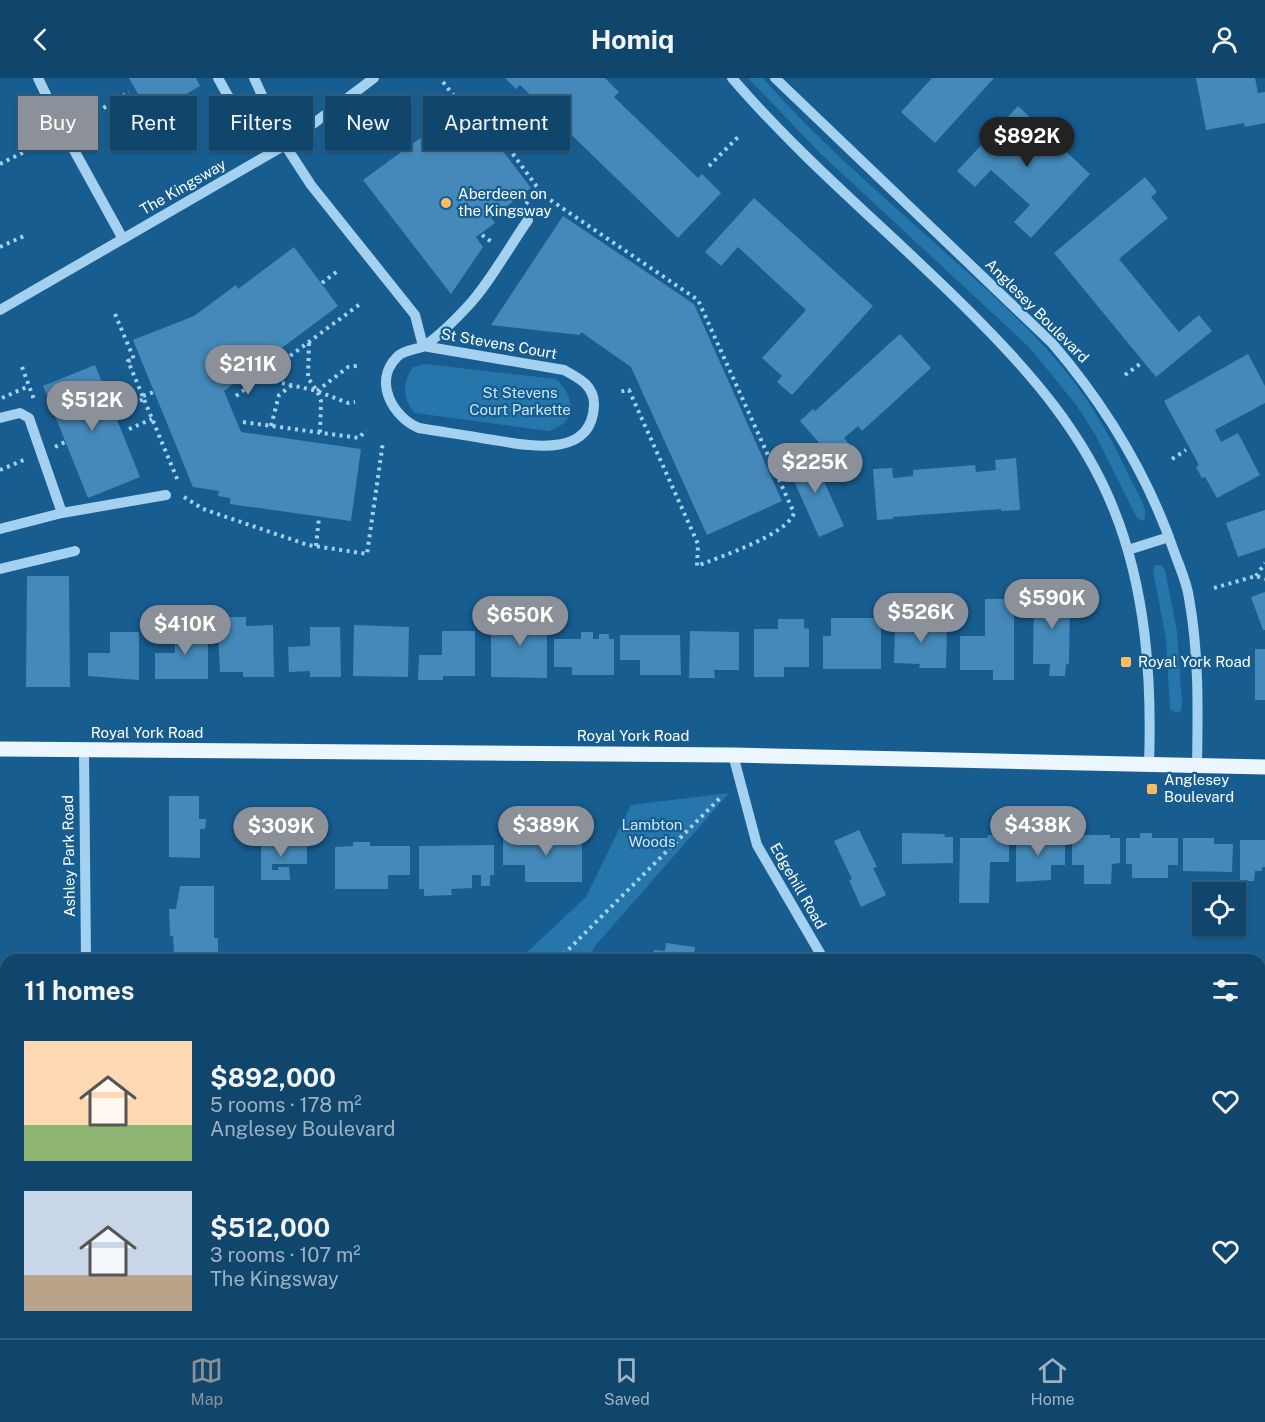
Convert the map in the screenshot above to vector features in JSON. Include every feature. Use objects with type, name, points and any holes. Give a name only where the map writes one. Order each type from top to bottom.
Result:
[{"type":"main road","name":"Royal York Road","points":[[0,749],[733,755],[1265,766]]},
{"type":"street","points":[[38,78],[47,96]]},
{"type":"street","points":[[218,78],[228,96]]},
{"type":"street","points":[[254,78],[262,96]]},
{"type":"street","name":"The Kingsway","points":[[313,124],[374,78]]},
{"type":"street","points":[[732,78],[762,113],[941,282],[1029,372],[1065,419],[1095,468],[1114,509],[1128,550],[1141,607],[1151,719],[1149,764]]},
{"type":"street","name":"Anglesey Boulevard","points":[[774,78],[1052,343],[1083,379],[1113,421],[1155,501],[1189,595],[1197,651],[1197,766]]},
{"type":"street","points":[[74,150],[123,239]]},
{"type":"street","name":"The Kingsway","points":[[0,310],[276,150]]},
{"type":"street","name":"St Stevens Court","points":[[288,150],[317,193],[415,315],[423,346]]},
{"type":"street","points":[[423,346],[469,306],[528,220]]},
{"type":"street","name":"St Stevens Court","points":[[423,346],[564,370],[582,379],[594,399],[594,412],[587,427],[576,439],[562,445],[541,447],[419,428],[405,423],[395,411],[388,397],[386,384],[389,369],[397,357],[423,346]]},
{"type":"street","points":[[0,418],[20,412],[29,418],[62,513]]},
{"type":"street","points":[[0,529],[62,513],[166,495]]},
{"type":"street","points":[[1128,550],[1169,537]]},
{"type":"street","points":[[0,569],[75,551]]},
{"type":"street","name":"Ashley Park Road","points":[[84,751],[86,954]]},
{"type":"street","name":"Edgehill Road","points":[[733,755],[757,845],[821,954]]},
{"type":"path","points":[[443,82],[461,105],[471,97],[543,195],[698,300],[794,513],[793,518],[779,531],[697,566],[698,544],[629,390],[618,392]]},
{"type":"path","points":[[98,111],[129,92]]},
{"type":"path","points":[[709,166],[740,135]]},
{"type":"path","points":[[0,164],[28,150]]},
{"type":"path","points":[[0,247],[26,235]]},
{"type":"path","points":[[322,283],[339,270]]},
{"type":"path","points":[[236,396],[360,304]]},
{"type":"path","points":[[115,314],[134,359],[128,361],[186,499],[203,509],[316,546],[366,554],[382,442]]},
{"type":"path","points":[[309,342],[308,378],[321,401],[320,433]]},
{"type":"path","points":[[1125,375],[1140,364]]},
{"type":"path","points":[[317,391],[348,367],[357,366]]},
{"type":"path","points":[[260,378],[317,391],[348,403],[355,402]]},
{"type":"path","points":[[271,426],[279,395],[292,385]]},
{"type":"path","points":[[0,399],[29,386]]},
{"type":"path","points":[[120,409],[153,392]]},
{"type":"path","points":[[129,429],[152,419]]},
{"type":"path","points":[[243,422],[358,438],[366,430]]},
{"type":"path","points":[[1172,459],[1186,450]]},
{"type":"path","points":[[316,546],[319,517]]},
{"type":"path","points":[[1256,576],[1265,563]]},
{"type":"path","points":[[1214,588],[1256,576],[1265,579]]},
{"type":"path","points":[[564,954],[720,798]]},
{"type":"green space","points":[[748,78],[763,78],[786,104],[862,178],[999,301],[1045,347],[1085,397],[1104,428],[1142,501],[1145,512],[1143,521],[1137,518],[1095,434],[1077,406],[1030,348],[820,153]]},
{"type":"green space","name":"St Stevens Court Parkette","points":[[425,364],[556,379],[563,386],[570,402],[569,416],[558,427],[548,431],[415,413],[408,402],[405,385],[413,367]]},
{"type":"green space","points":[[1155,565],[1161,565],[1165,570],[1177,632],[1182,704],[1181,711],[1176,713],[1170,709],[1166,638],[1153,571]]},
{"type":"green space","name":"Lambton Woods","points":[[729,793],[595,946],[591,954],[525,954],[586,897],[631,805]]},
{"type":"building","points":[[129,78],[196,78],[200,86],[183,96],[139,96]]},
{"type":"building","points":[[505,78],[605,78],[619,92],[614,97],[698,178],[702,174],[721,193],[678,238],[570,133],[570,96],[531,96],[520,85],[516,89]]},
{"type":"building","points":[[932,78],[994,78],[935,143],[901,112]]},
{"type":"building","points":[[1196,78],[1255,78],[1258,93],[1265,92],[1265,123],[1245,127],[1244,123],[1206,130]]},
{"type":"building","points":[[1018,106],[1090,174],[1031,238],[1014,222],[1030,205],[991,170],[975,187],[957,171]]},
{"type":"building","name":"Aberdeen on the Kingsway","points":[[423,136],[423,150],[502,150],[531,188],[491,218],[495,223],[476,237],[483,247],[451,294],[363,180],[404,150],[411,150],[411,145]]},
{"type":"building","points":[[1145,177],[1157,192],[1151,197],[1168,218],[1119,259],[1179,332],[1199,315],[1212,331],[1156,377],[1054,253]]},
{"type":"building","points":[[754,198],[873,306],[792,395],[777,382],[782,376],[762,358],[806,310],[738,247],[721,266],[705,252]]},
{"type":"building","points":[[563,216],[694,304],[782,501],[707,535],[631,367],[581,332],[580,335],[491,325]]},
{"type":"building","points":[[294,247],[338,306],[224,391],[241,432],[361,449],[351,521],[230,504],[230,498],[218,496],[219,491],[193,487],[133,340],[194,316],[236,285],[238,289]]},
{"type":"building","points":[[900,334],[931,368],[862,431],[858,426],[844,438],[850,445],[834,460],[800,421],[813,409],[815,411]]},
{"type":"building","points":[[1248,354],[1265,386],[1265,403],[1215,430],[1221,442],[1238,433],[1260,475],[1217,498],[1205,477],[1202,478],[1196,467],[1199,465],[1164,401]]},
{"type":"building","points":[[95,365],[140,477],[88,498],[43,386]]},
{"type":"building","points":[[811,452],[844,526],[819,537],[786,463]]},
{"type":"building","points":[[1016,458],[1020,510],[1001,511],[1001,509],[877,520],[873,469],[892,468],[893,478],[913,476],[913,470],[975,465],[976,472],[996,470],[995,460]]},
{"type":"building","points":[[1265,510],[1265,548],[1238,557],[1226,523]]},
{"type":"building","points":[[27,576],[69,576],[70,687],[26,687]]},
{"type":"building","points":[[1034,589],[1067,589],[1067,599],[1070,599],[1069,664],[1066,664],[1065,676],[1049,676],[1050,664],[1033,664]]},
{"type":"building","points":[[1265,592],[1265,630],[1263,630],[1251,597]]},
{"type":"building","points":[[985,599],[1014,599],[1014,680],[993,680],[993,670],[960,670],[960,636],[985,636]]},
{"type":"building","points":[[504,615],[547,615],[547,678],[491,677],[491,627],[504,626]]},
{"type":"building","points":[[217,617],[246,617],[246,626],[273,625],[274,677],[243,677],[243,672],[220,672]]},
{"type":"building","points":[[831,618],[881,618],[881,669],[823,669],[823,636],[831,636]]},
{"type":"building","points":[[911,618],[927,618],[927,623],[947,624],[946,668],[919,668],[920,664],[894,663],[895,623],[911,623]]},
{"type":"building","points":[[778,619],[804,619],[804,628],[809,629],[809,667],[784,667],[784,677],[754,677],[754,629],[778,629]]},
{"type":"building","points":[[354,625],[409,627],[408,677],[353,676]]},
{"type":"building","points":[[175,627],[208,627],[208,679],[155,679],[155,653],[175,653]]},
{"type":"building","points":[[310,627],[340,627],[341,677],[310,677],[310,671],[289,672],[288,647],[310,646]]},
{"type":"building","points":[[442,631],[475,631],[475,676],[443,676],[443,680],[418,680],[419,655],[442,655]]},
{"type":"building","points":[[690,631],[739,632],[739,670],[714,670],[715,678],[689,678]]},
{"type":"building","points":[[110,632],[139,632],[139,680],[88,676],[88,653],[110,653]]},
{"type":"building","points":[[581,632],[593,632],[593,639],[599,639],[599,634],[609,634],[609,639],[614,639],[614,675],[572,675],[572,667],[554,667],[554,639],[581,639]]},
{"type":"building","points":[[620,635],[680,635],[681,675],[640,675],[640,660],[620,660]]},
{"type":"building","points":[[1255,649],[1265,649],[1265,700],[1255,700]]},
{"type":"building","points":[[169,796],[199,796],[199,819],[206,819],[205,829],[200,829],[200,858],[169,857]]},
{"type":"building","points":[[859,830],[877,867],[873,868],[886,895],[861,907],[849,880],[852,879],[834,841]]},
{"type":"building","points":[[1030,832],[1040,832],[1040,837],[1065,837],[1065,865],[1051,865],[1051,880],[1016,882],[1016,837],[1031,837]]},
{"type":"building","points":[[902,833],[945,834],[944,837],[953,837],[953,863],[902,864]]},
{"type":"building","points":[[1140,833],[1152,833],[1152,838],[1178,838],[1178,865],[1168,865],[1168,878],[1132,878],[1132,864],[1126,864],[1126,838],[1140,838]]},
{"type":"building","points":[[988,835],[1009,835],[1009,862],[990,862],[989,903],[959,903],[960,838],[987,838]]},
{"type":"building","points":[[1072,835],[1110,835],[1110,838],[1120,838],[1120,863],[1112,864],[1111,884],[1084,884],[1084,865],[1072,865]]},
{"type":"building","points":[[503,836],[582,836],[582,882],[525,882],[525,865],[503,865]]},
{"type":"building","points":[[1183,838],[1214,838],[1214,844],[1233,844],[1232,872],[1183,871]]},
{"type":"building","points":[[1240,840],[1265,840],[1265,867],[1262,867],[1262,871],[1255,871],[1254,881],[1240,881]]},
{"type":"building","points":[[261,841],[307,841],[307,864],[272,864],[272,870],[278,870],[278,867],[289,867],[290,880],[261,880]]},
{"type":"building","points":[[353,842],[370,842],[370,846],[410,846],[410,875],[388,875],[388,889],[335,889],[335,847],[353,846]]},
{"type":"building","points":[[494,845],[494,875],[490,875],[490,886],[481,886],[481,875],[472,875],[472,888],[451,889],[452,895],[424,896],[424,889],[419,889],[419,846]]},
{"type":"building","points":[[180,886],[214,886],[214,938],[218,938],[218,952],[174,954],[173,936],[170,936],[169,909],[176,909]]},
{"type":"building","points":[[666,943],[695,947],[694,954],[654,954],[654,950],[665,951]]},
{"type":"place","name":"Aberdeen on the Kingsway","points":[[446,203]]},
{"type":"place","name":"Royal York Road","points":[[1126,662]]},
{"type":"place","name":"Anglesey Boulevard","points":[[1152,789]]}]
